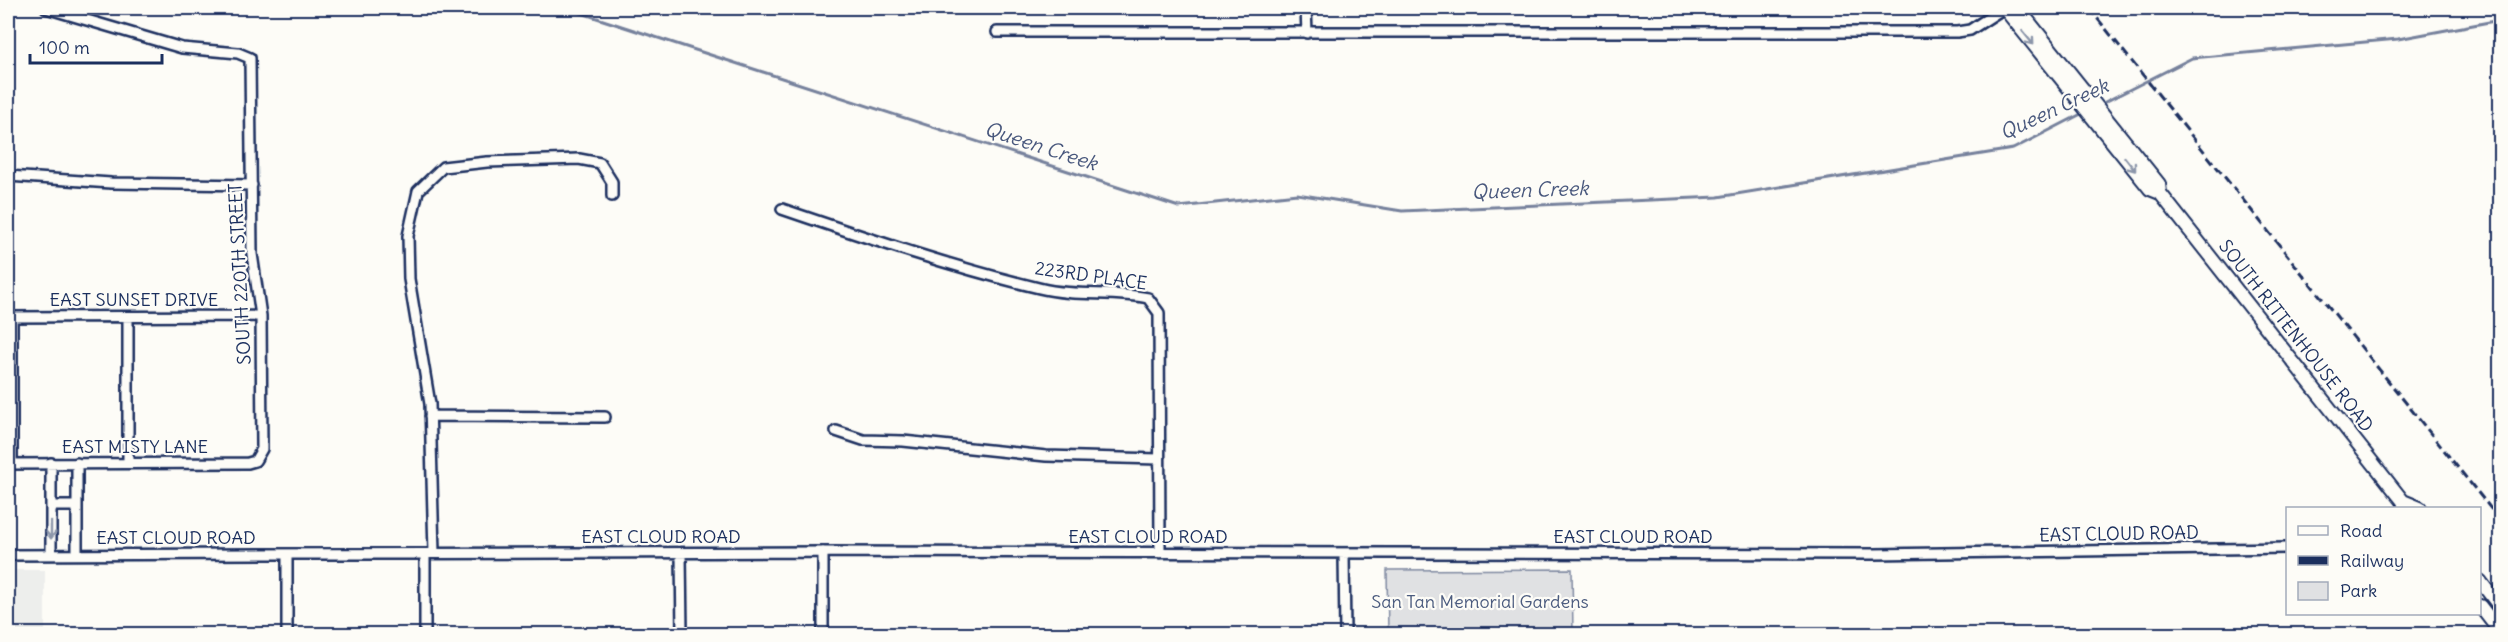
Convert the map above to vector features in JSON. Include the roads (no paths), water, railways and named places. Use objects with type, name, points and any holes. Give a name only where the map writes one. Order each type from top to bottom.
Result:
[{"type":"main road","name":"SOUTH RITTENHOUSE ROAD","points":[[2004,8],[2058,64]]},
{"type":"main road","name":"SOUTH RITTENHOUSE ROAD","points":[[2018,8],[2058,64],[2109,128],[2159,184],[2160,193],[2400,506]]},
{"type":"main road","points":[[2481,582],[2500,608]]},
{"type":"main road","points":[[2481,607],[2500,632]]},
{"type":"street","name":"SOUTH 220TH STREET","points":[[46,8],[182,48],[248,55],[252,63],[252,254],[261,316],[262,449],[260,456]]},
{"type":"street","points":[[1306,8],[1307,33]]},
{"type":"street","points":[[997,32],[1957,32],[1970,30],[2004,8]]},
{"type":"street","points":[[425,634],[429,553],[430,416],[409,279],[408,236],[418,191],[443,167],[487,162],[579,159],[600,164],[612,182],[612,196]]},
{"type":"street","points":[[8,176],[111,183],[252,185]]},
{"type":"street","name":"223RD PLACE","points":[[782,209],[909,250],[1040,288],[1088,295],[1148,298],[1159,313],[1160,553]]},
{"type":"street","name":"EAST SUNSET DRIVE","points":[[10,317],[261,316]]},
{"type":"street","points":[[10,317],[10,464]]},
{"type":"street","points":[[128,317],[128,463]]},
{"type":"street","points":[[430,416],[605,417]]},
{"type":"street","points":[[836,431],[863,440],[903,441],[1046,456],[1159,459]]},
{"type":"street","name":"EAST MISTY LANE","points":[[10,464],[248,463],[260,456]]},
{"type":"street","points":[[77,463],[77,554]]},
{"type":"street","points":[[51,464],[51,554]]},
{"type":"street","points":[[51,506],[77,506]]},
{"type":"street","name":"EAST CLOUD ROAD","points":[[8,555],[823,552],[1875,554],[2286,548]]},
{"type":"street","points":[[823,552],[823,634]]},
{"type":"street","points":[[287,554],[287,634]]},
{"type":"street","points":[[681,554],[682,634]]},
{"type":"street","points":[[1344,554],[1345,634]]},
{"type":"waterway","name":"Queen Creek","points":[[566,8],[1179,207],[1297,194],[1402,211],[1718,197],[2013,149],[2085,112]]},
{"type":"waterway","name":"Queen Creek","points":[[2099,105],[2192,58],[2398,39],[2500,20]]},
{"type":"railway","points":[[2089,8],[2500,520]]},
{"type":"park label","name":"San Tan Memorial Gardens","points":[[1480,602]]}]
